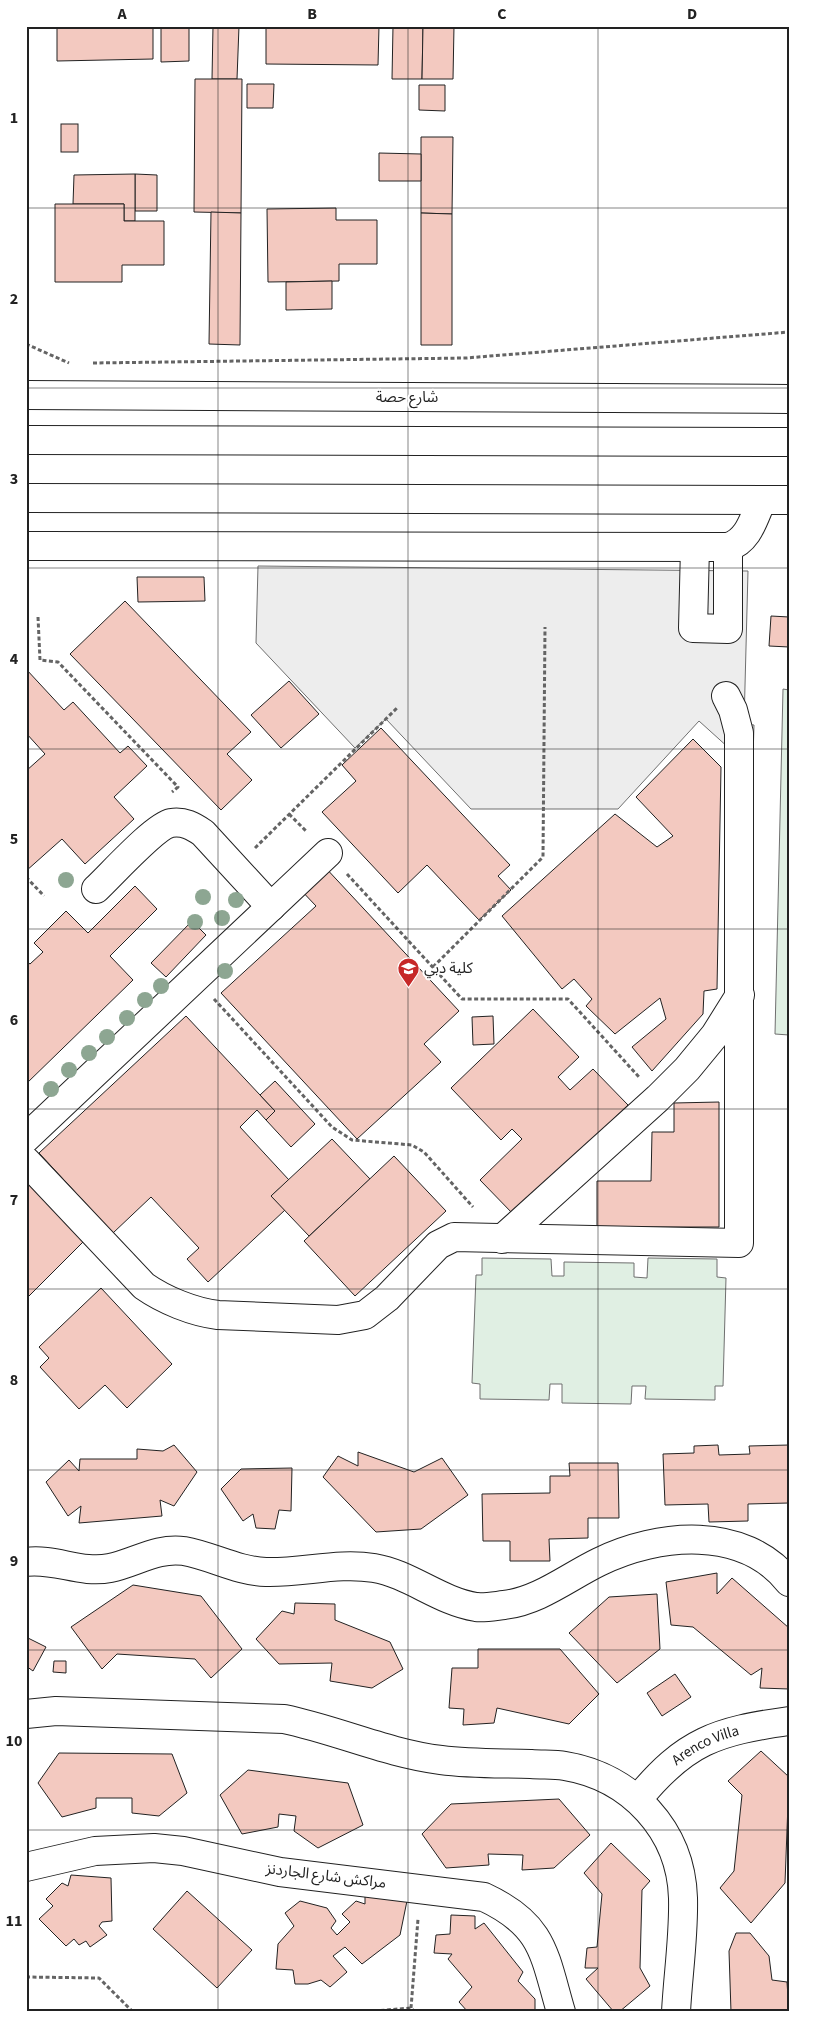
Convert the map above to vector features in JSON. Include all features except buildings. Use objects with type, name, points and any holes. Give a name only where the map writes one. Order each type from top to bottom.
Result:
[{"type":"street","name":"شارع حصة","points":[[29,392],[780,397]]},
{"type":"street","points":[[26,440],[789,442]]},
{"type":"street","points":[[26,498],[789,500]]},
{"type":"street","points":[[26,546],[728,548],[736,545],[746,536],[762,500]]},
{"type":"street","points":[[695,547],[694,628],[728,629],[728,548]]},
{"type":"street","points":[[26,1161],[144,1286],[163,1297],[208,1314],[351,1319],[365,1315],[377,1308],[438,1245],[454,1237],[739,1244],[739,732],[733,710],[726,696]]},
{"type":"street","points":[[96,889],[156,832],[169,823],[181,822],[194,826],[271,907]]},
{"type":"street","points":[[26,1138],[328,853]]},
{"type":"street","points":[[502,1239],[658,1098],[688,1068],[715,1035],[740,995]]},
{"type":"street","points":[[26,1562],[56,1564],[82,1570],[110,1568],[158,1552],[183,1551],[235,1567],[264,1572],[294,1572],[350,1565],[376,1568],[401,1576],[451,1600],[477,1607],[507,1605],[534,1596],[570,1579],[598,1562],[628,1550],[660,1542],[692,1540],[725,1542],[757,1555],[789,1582]]},
{"type":"street","points":[[26,1714],[56,1711],[284,1719],[318,1726],[380,1748],[411,1756],[473,1762],[563,1765],[581,1769],[615,1782],[638,1799],[656,1820],[671,1844],[679,1870],[683,1898],[676,2012]]},
{"type":"street","name":"Arenco Villa","points":[[638,1799],[659,1773],[684,1752],[712,1737],[743,1728],[789,1721]]},
{"type":"street","name":"مراكش شارع الجاردنز","points":[[26,1867],[95,1851],[154,1848],[182,1851],[280,1872],[484,1897],[506,1908],[526,1924],[541,1944],[561,2012]]},
{"type":"path","points":[[87,363],[466,358],[789,332]]},
{"type":"path","points":[[26,344],[67,364],[77,363]]},
{"type":"path","points":[[38,617],[40,660],[58,662],[178,786],[156,809],[169,823]]},
{"type":"path","points":[[433,967],[544,857],[545,627]]},
{"type":"path","points":[[235,867],[397,708]]},
{"type":"path","points":[[290,814],[462,999],[568,999],[658,1098]]},
{"type":"path","points":[[26,877],[44,896]]},
{"type":"path","points":[[194,978],[332,1127],[352,1140],[412,1145],[424,1152],[502,1239]]},
{"type":"path","points":[[411,2008],[421,1888]]},
{"type":"path","points":[[26,1977],[99,1978],[133,2012]]},
{"type":"path","points":[[361,2012],[411,2008],[415,2012]]},
{"type":"green space","points":[[783,689],[789,690],[789,1035],[775,1034]]},
{"type":"green space","points":[[482,1258],[551,1259],[552,1276],[564,1276],[564,1262],[634,1263],[634,1277],[647,1278],[648,1258],[717,1259],[717,1277],[726,1278],[723,1386],[715,1386],[715,1400],[645,1399],[646,1386],[632,1386],[631,1404],[562,1403],[562,1384],[550,1384],[549,1400],[480,1399],[480,1384],[472,1383],[476,1275],[482,1275]]},
{"type":"shaded area","points":[[258,566],[748,571],[744,724],[754,725],[753,758],[740,758],[699,721],[618,809],[471,809],[386,719],[355,748],[256,643]]},
{"type":"place","name":"كلية دبي","points":[[408,987]]}]
